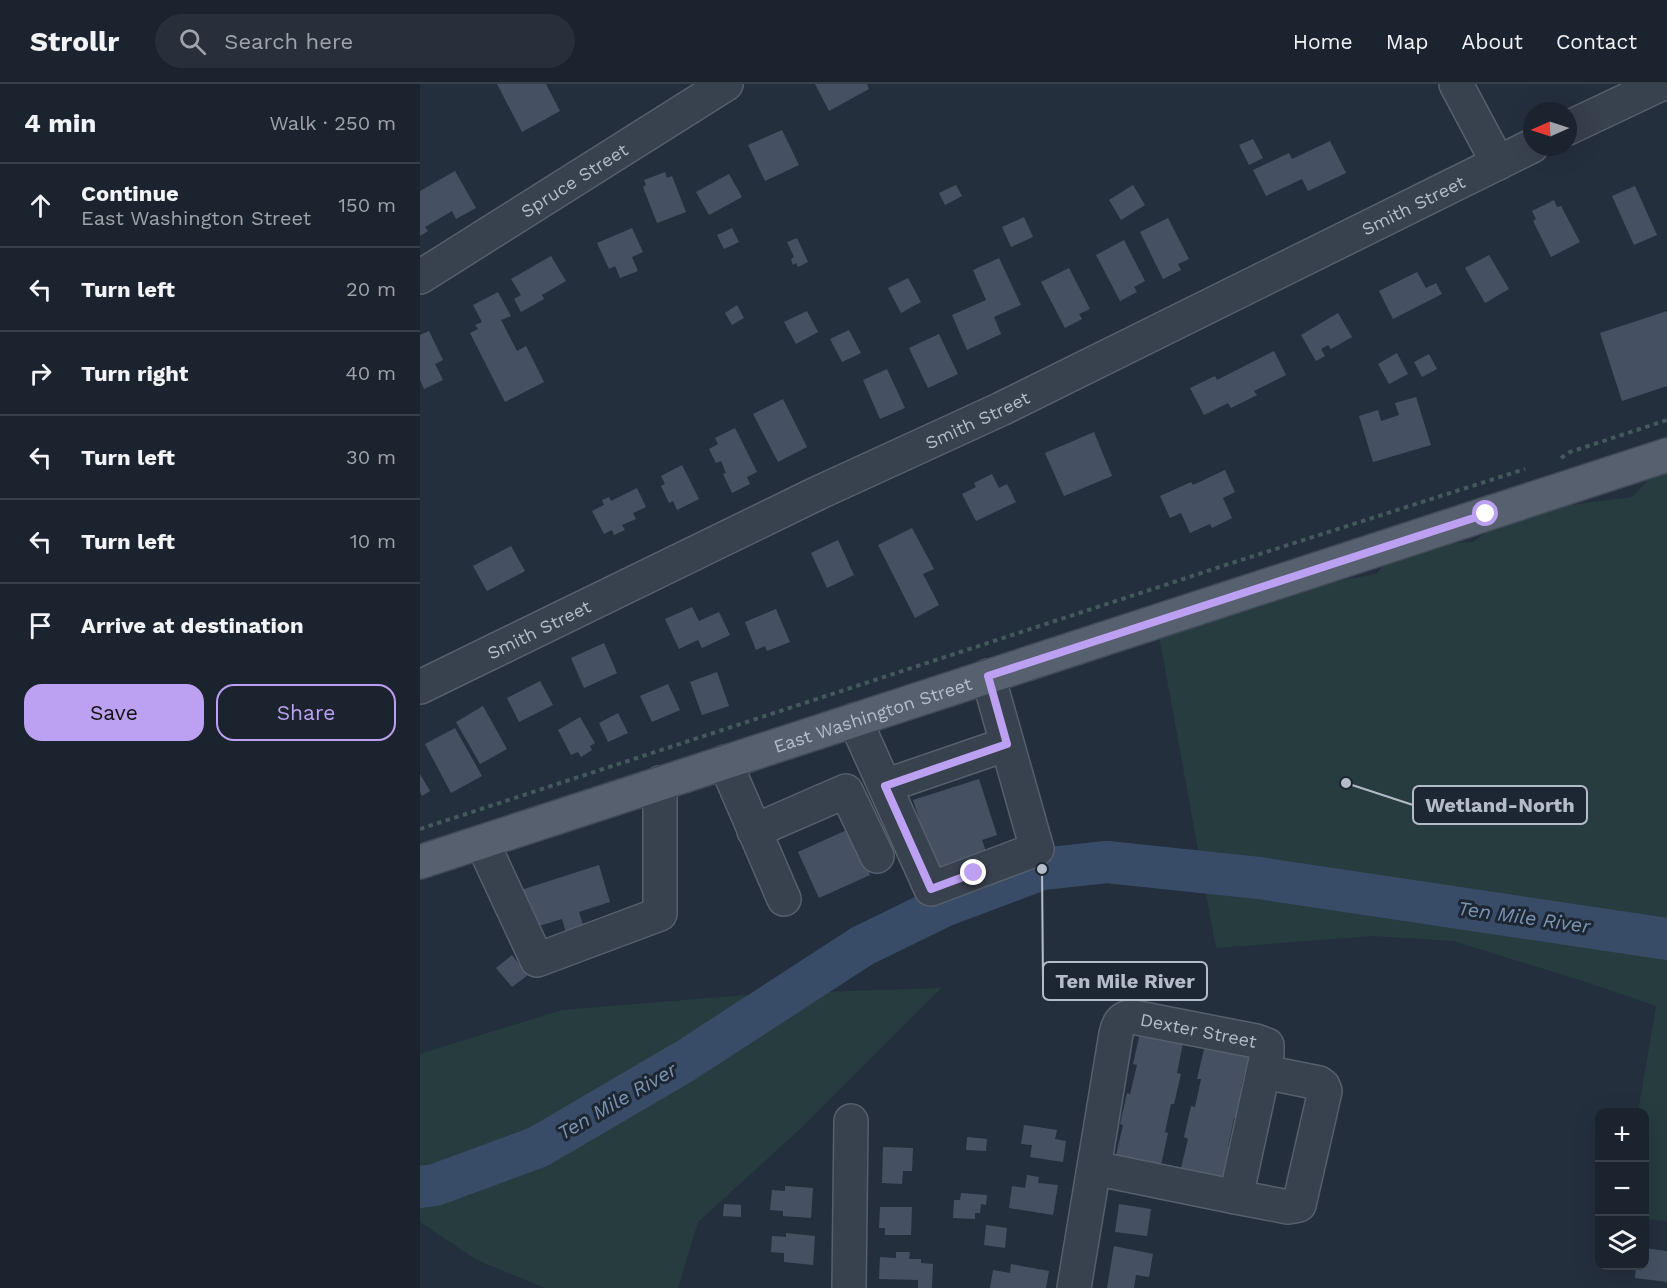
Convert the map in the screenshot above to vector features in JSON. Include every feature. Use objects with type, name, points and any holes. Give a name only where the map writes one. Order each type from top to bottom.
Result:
[{"type":"main road","name":"East Washington Street","points":[[420,862],[1667,455]]},
{"type":"street","name":"Spruce Street","points":[[420,277],[726,84]]},
{"type":"street","points":[[1456,84],[1498,163]]},
{"type":"street","points":[[1577,125],[1661,84]]},
{"type":"street","name":"Smith Street","points":[[420,687],[818,493],[1001,409],[1523,150]]},
{"type":"street","points":[[855,720],[931,889],[1037,849],[988,676]]},
{"type":"street","points":[[885,786],[1007,744]]},
{"type":"street","points":[[725,762],[784,899]]},
{"type":"street","points":[[482,842],[537,960],[660,914],[660,783]]},
{"type":"street","points":[[754,831],[846,791],[877,855]]},
{"type":"street","name":"Dexter Street","points":[[1074,1288],[1116,1034],[1118,1026],[1124,1019],[1132,1017],[1266,1044],[1268,1049],[1264,1072],[1236,1197]]},
{"type":"street","points":[[1094,1168],[1288,1207],[1299,1205],[1325,1091],[1319,1083],[1264,1072]]},
{"type":"street","points":[[849,1288],[851,1121]]},
{"type":"path","points":[[1554,460],[1570,452],[1667,420]]},
{"type":"path","points":[[420,829],[1223,565],[1533,466]]},
{"type":"green space","points":[[1667,468],[1667,1221],[1649,1219],[1649,1108],[1639,1108],[1656,1006],[1454,941],[1373,936],[1216,948],[1158,630],[1180,610],[1376,574],[1402,546],[1473,542],[1516,512],[1632,497],[1659,469]]},
{"type":"green space","points":[[941,988],[800,1129],[698,1222],[678,1288],[545,1288],[477,1260],[420,1222],[420,1054],[562,1010],[759,994]]},
{"type":"building","points":[[497,84],[546,84],[560,111],[522,132]]},
{"type":"building","points":[[815,84],[867,84],[869,89],[829,111]]},
{"type":"building","points":[[782,130],[799,165],[765,181],[748,145]]},
{"type":"building","points":[[1253,139],[1263,158],[1249,165],[1239,145]]},
{"type":"building","points":[[1330,141],[1346,173],[1308,191],[1302,179],[1266,196],[1253,170],[1289,153],[1292,159]]},
{"type":"building","points":[[455,171],[476,208],[456,219],[452,211],[425,227],[428,231],[420,236],[420,191]]},
{"type":"building","points":[[665,172],[667,178],[672,176],[686,212],[657,223],[643,187],[646,185],[644,180]]},
{"type":"building","points":[[729,174],[742,197],[709,215],[696,192]]},
{"type":"building","points":[[956,185],[962,196],[945,205],[939,193]]},
{"type":"building","points":[[1133,185],[1145,205],[1121,220],[1109,200]]},
{"type":"building","points":[[1635,186],[1657,235],[1634,245],[1612,196]]},
{"type":"building","points":[[1554,200],[1557,207],[1561,206],[1580,242],[1551,257],[1533,221],[1536,219],[1532,211]]},
{"type":"building","points":[[1024,217],[1033,237],[1011,247],[1002,227]]},
{"type":"building","points":[[1168,218],[1189,259],[1178,264],[1181,270],[1163,279],[1140,232]]},
{"type":"building","points":[[632,228],[643,252],[632,257],[638,271],[620,278],[615,266],[609,269],[597,243]]},
{"type":"building","points":[[732,228],[739,242],[724,249],[717,235]]},
{"type":"building","points":[[797,238],[808,262],[798,267],[796,263],[793,265],[791,259],[794,257],[787,242]]},
{"type":"building","points":[[1124,240],[1145,281],[1134,287],[1137,292],[1120,301],[1096,255]]},
{"type":"building","points":[[1489,255],[1509,289],[1485,303],[1465,268]]},
{"type":"building","points":[[551,256],[566,281],[542,295],[544,299],[521,312],[514,299],[521,295],[511,279]]},
{"type":"building","points":[[999,258],[1021,305],[994,317],[1001,334],[967,350],[952,315],[986,300],[973,270]]},
{"type":"building","points":[[1069,268],[1090,309],[1079,314],[1082,319],[1065,328],[1041,282]]},
{"type":"building","points":[[1417,272],[1426,288],[1436,283],[1442,294],[1393,319],[1379,291]]},
{"type":"building","points":[[908,278],[921,302],[901,313],[888,288]]},
{"type":"building","points":[[498,292],[511,316],[501,320],[517,351],[526,346],[544,382],[505,402],[470,333],[478,329],[475,325],[482,322],[473,305]]},
{"type":"building","points":[[737,305],[744,318],[732,325],[725,313]]},
{"type":"building","points":[[807,311],[818,332],[796,344],[784,322]]},
{"type":"building","points":[[1667,311],[1667,386],[1622,401],[1600,333]]},
{"type":"building","points":[[1338,313],[1352,337],[1331,349],[1328,345],[1321,349],[1325,356],[1316,361],[1301,335]]},
{"type":"building","points":[[849,330],[861,353],[842,362],[830,339]]},
{"type":"building","points":[[429,331],[443,360],[435,364],[443,380],[424,389],[420,380],[420,335]]},
{"type":"building","points":[[939,334],[958,374],[928,388],[909,348]]},
{"type":"building","points":[[1274,351],[1286,375],[1254,391],[1257,395],[1231,408],[1228,403],[1204,415],[1190,388],[1215,376],[1217,380]]},
{"type":"building","points":[[1397,353],[1408,374],[1389,384],[1378,364]]},
{"type":"building","points":[[1429,354],[1437,369],[1422,377],[1414,362]]},
{"type":"building","points":[[887,369],[905,408],[880,419],[863,380]]},
{"type":"building","points":[[1416,397],[1431,445],[1373,462],[1359,416],[1378,410],[1381,421],[1399,415],[1395,403]]},
{"type":"building","points":[[783,399],[807,447],[778,462],[753,414]]},
{"type":"building","points":[[735,428],[757,472],[747,477],[750,484],[732,493],[723,474],[726,473],[721,461],[716,463],[709,449],[718,444],[715,438]]},
{"type":"building","points":[[1094,432],[1112,476],[1064,496],[1045,453]]},
{"type":"building","points":[[682,465],[699,499],[677,510],[673,501],[669,503],[661,486],[665,484],[661,476]]},
{"type":"building","points":[[1225,470],[1235,492],[1223,498],[1232,518],[1212,528],[1210,524],[1190,533],[1181,513],[1170,518],[1160,496],[1191,482],[1193,485]]},
{"type":"building","points":[[992,474],[999,488],[1007,484],[1016,502],[976,521],[962,494],[976,487],[974,483]]},
{"type":"building","points":[[637,488],[646,507],[633,513],[636,519],[622,525],[625,530],[614,535],[612,530],[604,534],[592,511],[604,505],[602,500],[609,497],[611,501]]},
{"type":"building","points":[[912,528],[934,569],[923,574],[939,605],[915,618],[878,545]]},
{"type":"building","points":[[838,540],[854,575],[827,588],[811,553]]},
{"type":"building","points":[[511,546],[525,571],[487,591],[473,566]]},
{"type":"building","points":[[692,607],[699,621],[719,612],[730,635],[702,648],[698,640],[679,649],[665,619]]},
{"type":"building","points":[[776,609],[790,642],[767,651],[765,646],[756,650],[745,622]]},
{"type":"building","points":[[604,643],[617,673],[584,688],[571,658]]},
{"type":"building","points":[[717,672],[729,706],[702,715],[690,682]]},
{"type":"building","points":[[540,681],[553,705],[519,722],[507,698]]},
{"type":"building","points":[[668,684],[680,710],[652,722],[640,696]]},
{"type":"building","points":[[483,706],[507,749],[480,764],[456,722]]},
{"type":"building","points":[[618,713],[628,733],[608,742],[599,723]]},
{"type":"building","points":[[580,717],[595,743],[590,746],[592,750],[581,757],[578,752],[571,755],[558,730]]},
{"type":"building","points":[[455,728],[482,776],[451,793],[425,744]]},
{"type":"building","points":[[420,774],[430,791],[422,796],[420,792]]},
{"type":"building","points":[[979,779],[997,835],[982,840],[989,860],[938,877],[913,800]]},
{"type":"building","points":[[849,829],[870,875],[819,898],[798,852]]},
{"type":"building","points":[[599,865],[610,902],[579,912],[584,928],[566,933],[562,919],[529,929],[518,891]]},
{"type":"building","points":[[512,955],[528,975],[512,987],[496,968]]},
{"type":"building","points":[[1140,1033],[1183,1043],[1177,1073],[1181,1074],[1174,1104],[1171,1104],[1161,1165],[1116,1155],[1127,1093],[1130,1094],[1137,1065],[1133,1064]]},
{"type":"building","points":[[1205,1045],[1249,1055],[1241,1087],[1245,1087],[1238,1119],[1234,1118],[1228,1147],[1232,1147],[1225,1179],[1181,1168],[1188,1139],[1184,1137],[1191,1106],[1195,1107],[1201,1079],[1197,1079]]},
{"type":"building","points":[[1024,1125],[1057,1130],[1055,1139],[1066,1141],[1063,1162],[1030,1157],[1032,1145],[1021,1144]]},
{"type":"building","points":[[967,1137],[987,1139],[986,1151],[966,1150]]},
{"type":"building","points":[[883,1147],[913,1148],[912,1171],[903,1171],[902,1184],[882,1183]]},
{"type":"building","points":[[1027,1175],[1039,1177],[1038,1183],[1058,1185],[1053,1215],[1009,1208],[1012,1186],[1025,1188]]},
{"type":"building","points":[[785,1186],[813,1188],[811,1218],[783,1216],[783,1211],[770,1210],[772,1190],[785,1191]]},
{"type":"building","points":[[961,1193],[987,1195],[986,1205],[981,1204],[980,1213],[975,1213],[975,1219],[953,1218],[954,1200],[960,1200]]},
{"type":"building","points":[[724,1204],[741,1205],[741,1217],[723,1216]]},
{"type":"building","points":[[1119,1204],[1151,1209],[1147,1236],[1115,1232]]},
{"type":"building","points":[[880,1207],[912,1207],[911,1235],[885,1235],[885,1228],[879,1228]]},
{"type":"building","points":[[986,1225],[1007,1228],[1005,1248],[984,1245]]},
{"type":"building","points":[[786,1233],[815,1236],[813,1265],[784,1262],[784,1253],[771,1252],[772,1236],[786,1237]]},
{"type":"building","points":[[1114,1246],[1153,1254],[1149,1277],[1136,1275],[1134,1288],[1107,1288]]},
{"type":"building","points":[[1649,1249],[1667,1251],[1667,1282],[1635,1278],[1636,1270],[1649,1270]]},
{"type":"building","points":[[896,1252],[910,1252],[909,1259],[921,1259],[921,1263],[933,1264],[932,1288],[918,1288],[918,1280],[879,1279],[880,1257],[896,1258]]},
{"type":"building","points":[[1011,1264],[1049,1271],[1046,1288],[990,1288],[993,1270],[1010,1273]]},
{"type":"waterway","name":"Ten Mile River","points":[[420,1187],[435,1185],[538,1147],[685,1061],[862,946],[946,905],[1042,869],[1107,862],[1259,878],[1667,939]]},
{"type":"place","name":"Wetland-North","points":[[1346,783]]},
{"type":"place","name":"Ten Mile River","points":[[1042,869]]},
{"type":"route","points":[[974,873],[931,889],[885,786],[1007,744],[988,676],[1486,514]]}]
